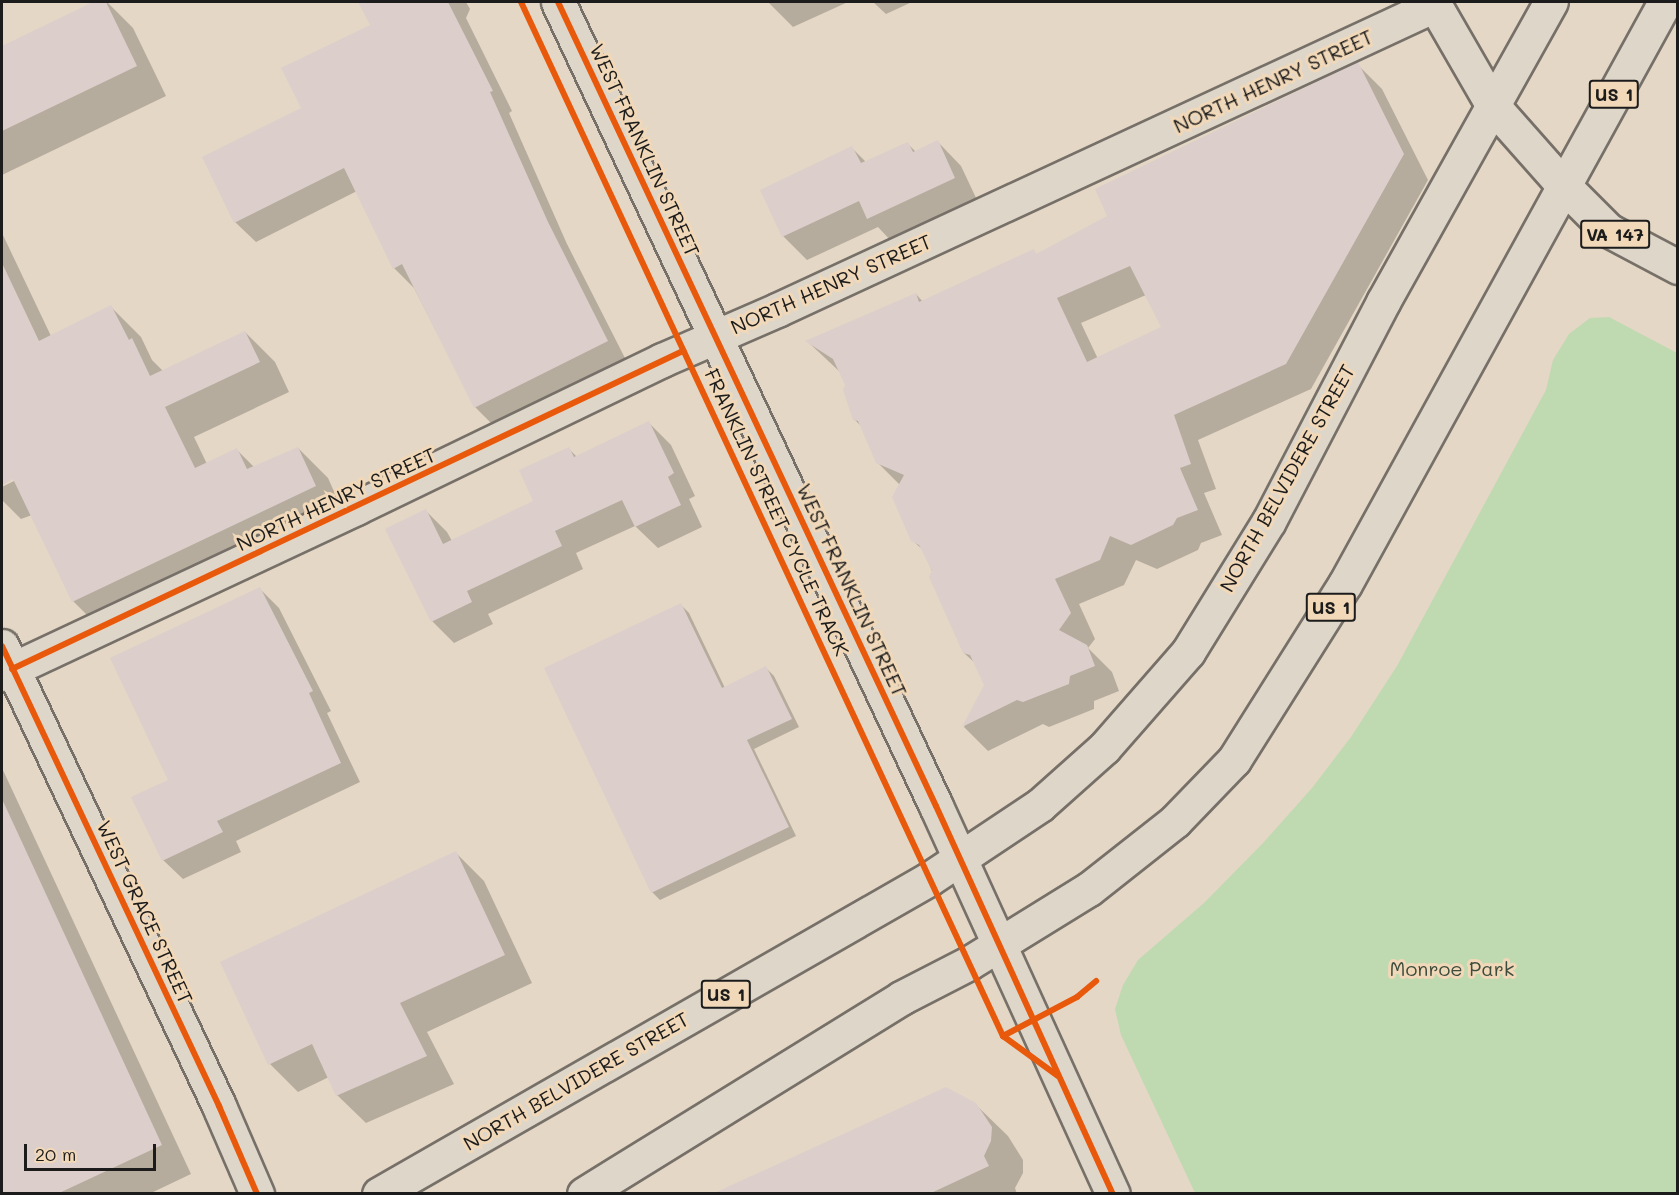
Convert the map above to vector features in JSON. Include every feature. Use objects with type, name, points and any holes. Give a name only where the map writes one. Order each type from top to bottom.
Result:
[{"type":"main road","name":"WEST FRANKLIN STREET","points":[[558,2],[999,944],[1113,1194]]},
{"type":"main road","name":"US 1","points":[[1492,106],[1551,2]]},
{"type":"main road","name":"US 1","points":[[584,1194],[901,998],[999,944],[1089,890],[1175,821],[1234,760],[1345,584],[1665,2]]},
{"type":"main road","name":"NORTH HENRY STREET","points":[[5,663],[1434,3]]},
{"type":"main road","name":"VA 147","points":[[1434,3],[1492,106],[1563,185],[1608,230],[1677,267]]},
{"type":"main road","name":"NORTH BELVIDERE STREET","points":[[379,1194],[929,879],[1040,805],[1104,748],[1188,652],[1269,521],[1383,302],[1492,106]]},
{"type":"main road","name":"WEST GRACE STREET","points":[[5,663],[219,1106],[257,1194]]},
{"type":"green space","name":"Monroe Park","points":[[1609,317],[1677,353],[1677,1193],[1195,1193],[1121,1035],[1115,1009],[1123,985],[1138,960],[1204,903],[1264,842],[1312,788],[1351,737],[1397,666],[1546,390],[1553,360],[1569,334],[1590,318]]},
{"type":"building","points":[[93,2],[106,2],[137,66],[2,131],[2,46]]},
{"type":"building","points":[[358,2],[448,2],[493,91],[490,92],[548,222],[608,341],[474,408],[402,264],[393,269],[344,168],[234,223],[202,157],[301,108],[281,68],[370,25]]},
{"type":"building","points":[[1358,62],[1404,154],[1286,364],[1174,415],[1191,464],[1180,468],[1198,510],[1177,518],[1173,525],[1131,545],[1110,536],[1100,560],[1055,579],[1071,613],[1059,630],[1087,645],[1095,666],[1070,676],[1069,684],[1023,702],[1017,700],[962,727],[984,685],[970,655],[963,653],[929,577],[932,571],[919,545],[911,541],[892,497],[904,475],[876,463],[858,421],[853,420],[843,390],[845,385],[833,359],[805,341],[916,293],[919,302],[1034,249],[1036,254],[1107,216],[1095,189]],"holes":[[[1130,266],[1161,327],[1087,362],[1057,298]]]},
{"type":"building","points":[[938,140],[955,178],[867,219],[859,201],[782,237],[760,190],[852,146],[861,163],[908,142],[913,152]]},
{"type":"building","points":[[2,263],[39,341],[111,305],[129,340],[132,338],[150,376],[245,331],[260,362],[165,407],[195,468],[237,448],[247,469],[298,447],[316,486],[72,602],[13,479],[2,485]]},
{"type":"building","points":[[649,421],[674,473],[668,477],[681,505],[635,527],[622,500],[555,531],[562,546],[467,591],[472,602],[431,622],[385,529],[426,509],[443,544],[533,501],[519,470],[569,447],[574,457]]},
{"type":"building","points":[[260,587],[313,691],[309,693],[341,763],[217,821],[223,832],[162,861],[131,797],[168,780],[110,658]]},
{"type":"building","points":[[681,603],[722,688],[766,666],[792,719],[747,740],[789,827],[651,893],[544,668]]},
{"type":"building","points":[[2,799],[162,1145],[57,1194],[2,1194]]},
{"type":"building","points":[[456,851],[505,955],[400,1003],[427,1056],[336,1096],[312,1044],[268,1065],[220,962]]},
{"type":"building","points":[[946,1087],[976,1103],[992,1127],[991,1141],[984,1156],[989,1166],[929,1194],[712,1194]]},
{"type":"cycle path","name":"FRANKLIN STREET CYCLE TRACK","points":[[521,2],[1003,1036],[1058,1076]]},
{"type":"cycle path","name":"FRANKLIN STREET CYCLE TRACK","points":[[558,2],[936,806],[1113,1194]]},
{"type":"cycle path","points":[[12,669],[683,351]]},
{"type":"cycle path","points":[[2,646],[219,1106],[257,1194]]},
{"type":"cycle path","points":[[1003,1036],[1077,997],[1096,981]]}]
